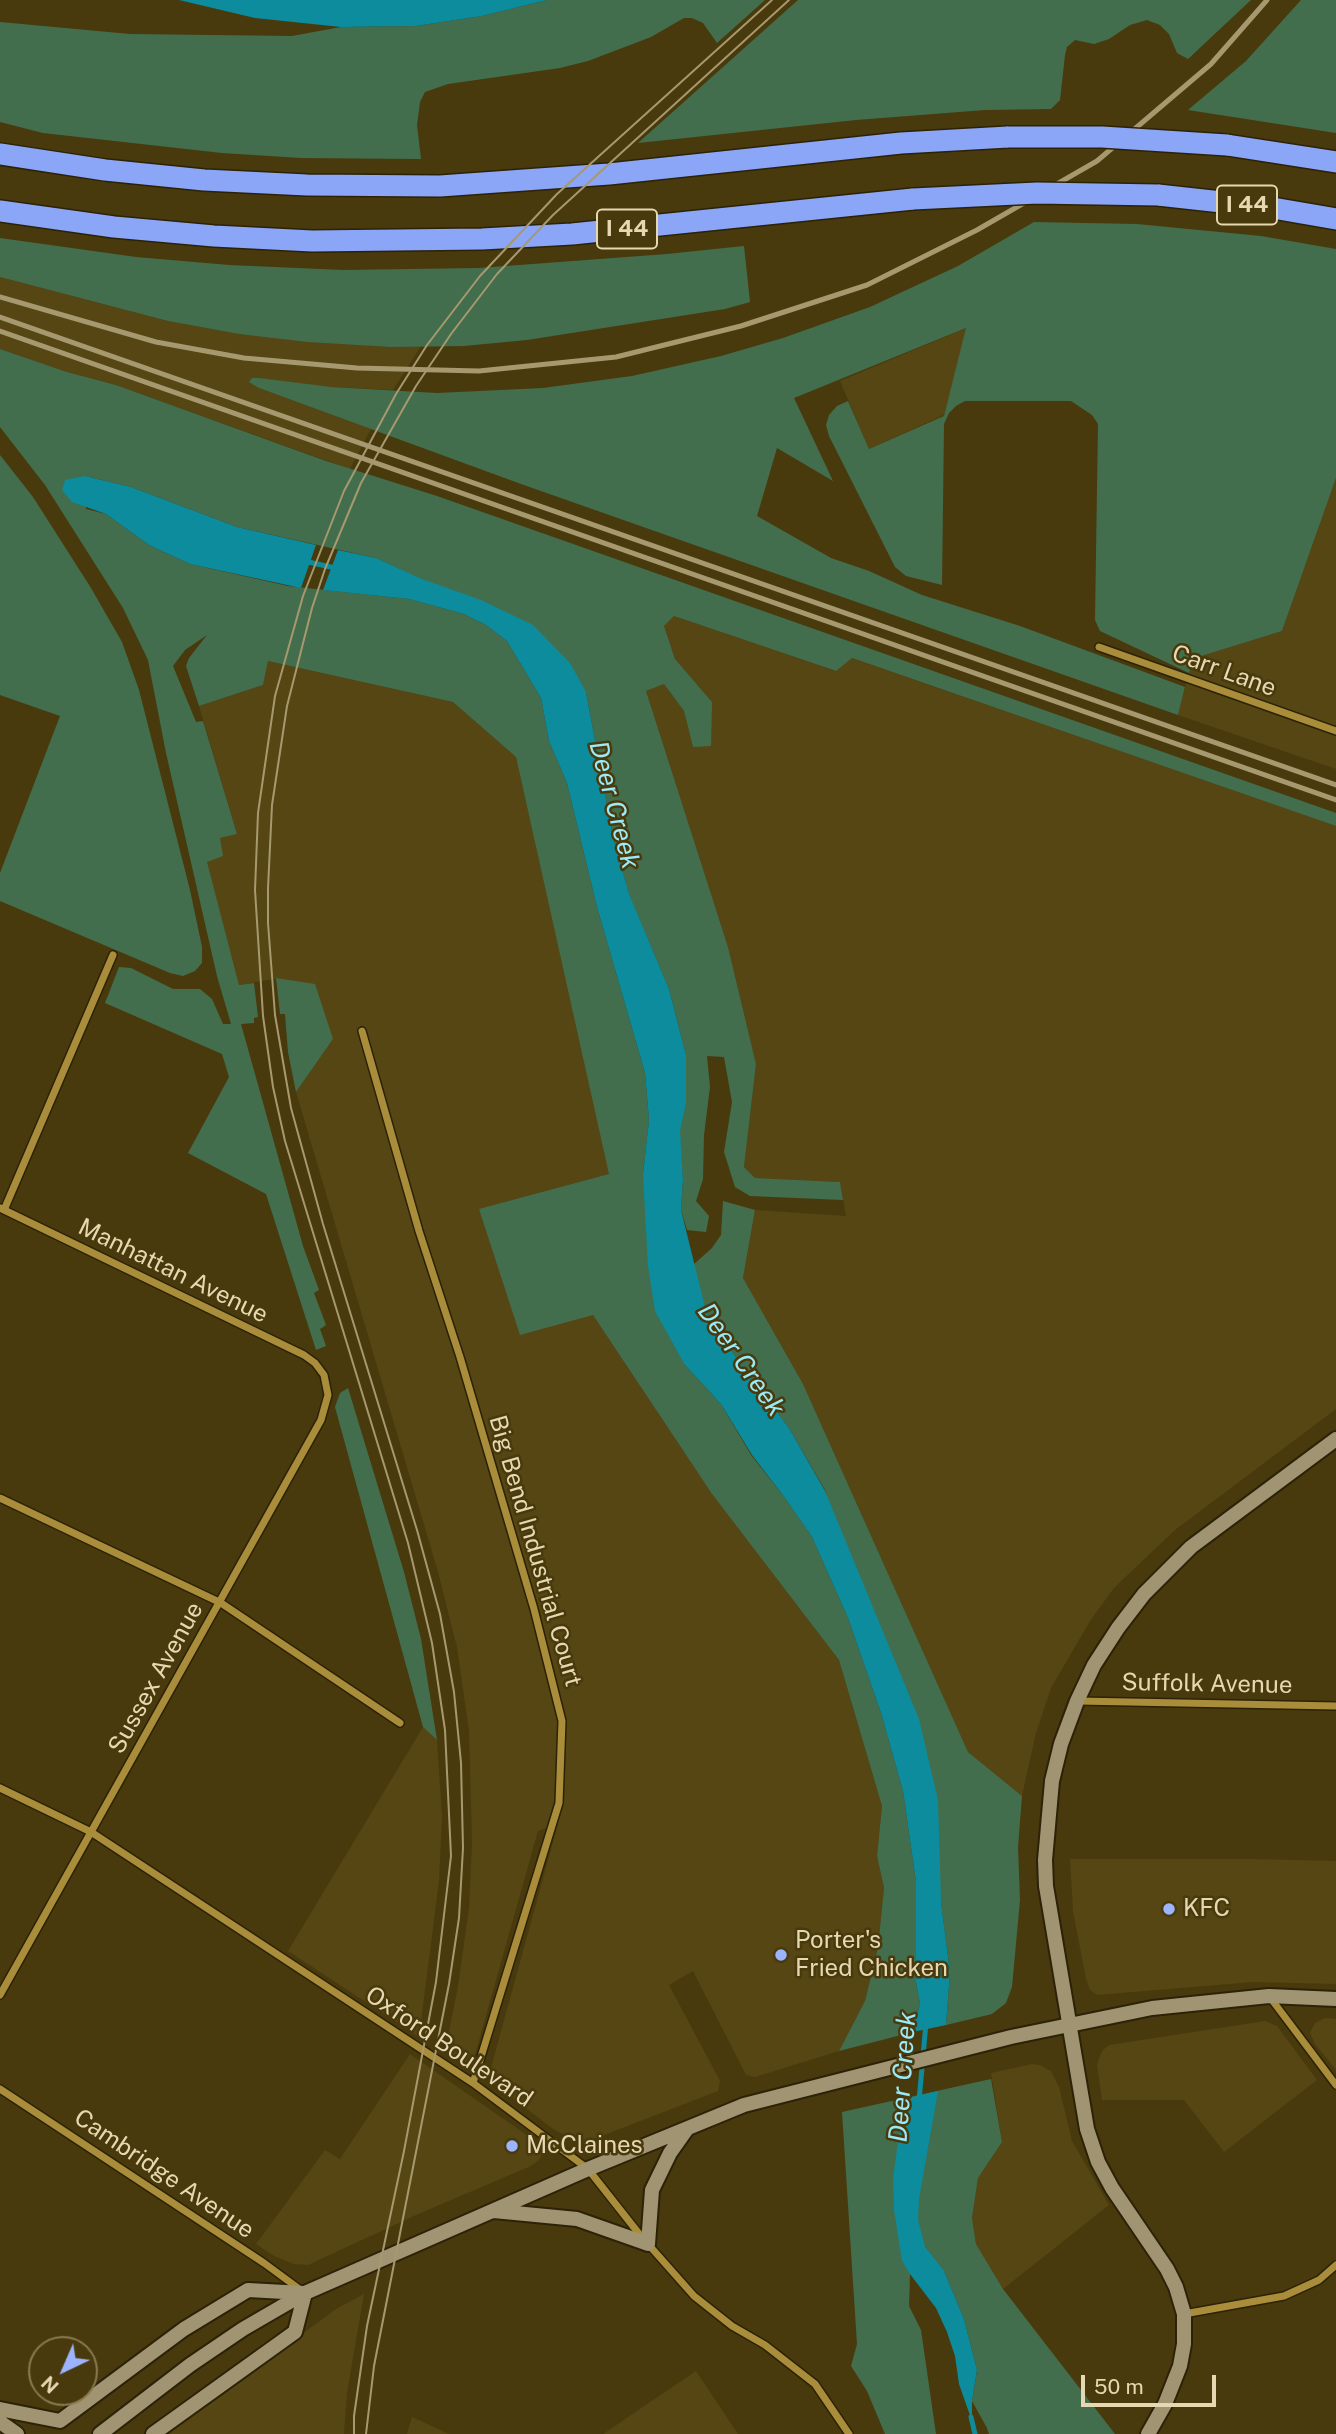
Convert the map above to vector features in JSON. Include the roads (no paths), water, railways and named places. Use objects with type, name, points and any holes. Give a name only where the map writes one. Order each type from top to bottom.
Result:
[{"type":"highway","name":"I 44","points":[[0,154],[105,170],[204,180],[307,185],[440,186],[609,174],[901,143],[1008,137],[1102,137],[1227,145],[1336,162]]},
{"type":"highway","name":"I 44","points":[[0,211],[114,227],[214,236],[338,240],[482,239],[572,234],[913,199],[1072,192],[1157,194],[1267,207],[1336,219]]},
{"type":"main road","points":[[1148,2434],[1165,2404],[1180,2366],[1184,2344],[1184,2314],[1167,2269],[1098,2162],[1087,2129],[1050,1913],[1045,1860],[1052,1781],[1061,1744],[1094,1665],[1144,1594],[1170,1566],[1210,1532],[1336,1439]]},
{"type":"main road","points":[[100,2434],[190,2365],[243,2329],[305,2293],[588,2169],[744,2105],[1011,2037],[1152,2008],[1269,1996],[1336,1999]]},
{"type":"main road","points":[[492,2211],[577,2219],[648,2244],[652,2190],[670,2153],[688,2128]]},
{"type":"main road","points":[[49,2434],[60,2421],[184,2329],[248,2290],[305,2293]]},
{"type":"main road","points":[[153,2434],[295,2332],[305,2293]]},
{"type":"main road","points":[[0,2409],[60,2421]]},
{"type":"main road","points":[[0,2422],[17,2434]]},
{"type":"street","name":"Carr Lane","points":[[1099,647],[1336,731]]},
{"type":"street","points":[[2,1209],[113,955]]},
{"type":"street","name":"Big Bend Industrial Court","points":[[362,1031],[419,1231],[460,1357],[534,1609],[562,1721],[559,1802],[473,2084]]},
{"type":"street","name":"Manhattan Avenue","points":[[2,1209],[304,1356],[315,1363],[324,1375]]},
{"type":"street","name":"Sussex Avenue","points":[[0,1995],[321,1420],[328,1395],[324,1375]]},
{"type":"street","points":[[0,1497],[220,1603],[400,1723]]},
{"type":"street","name":"Suffolk Avenue","points":[[1077,1701],[1336,1706]]},
{"type":"street","name":"Oxford Boulevard","points":[[0,1788],[91,1832],[473,2084],[588,2169],[694,2296],[732,2326],[765,2345],[815,2384],[849,2434]]},
{"type":"street","points":[[1269,1996],[1336,2085]]},
{"type":"street","name":"Cambridge Avenue","points":[[0,2089],[264,2263],[305,2293]]},
{"type":"street","points":[[1184,2314],[1284,2296],[1319,2280],[1336,2266]]},
{"type":"water","points":[[179,0],[547,0],[482,16],[416,26],[341,27],[255,18]]},
{"type":"water","points":[[85,476],[131,487],[237,527],[316,545],[301,588],[190,564],[149,545],[106,514],[72,502],[62,490],[65,480]]},
{"type":"water","points":[[338,550],[376,558],[422,579],[481,600],[533,625],[570,663],[586,692],[613,837],[629,894],[669,989],[686,1055],[686,1104],[680,1130],[683,1180],[681,1210],[706,1311],[735,1356],[789,1428],[825,1491],[919,1719],[938,1800],[941,1902],[950,1972],[946,2025],[913,2032],[920,2004],[916,1982],[916,1882],[903,1791],[881,1713],[848,1618],[812,1537],[752,1455],[721,1404],[685,1365],[655,1311],[648,1266],[643,1174],[649,1120],[645,1073],[597,907],[567,783],[549,741],[541,698],[507,641],[486,625],[464,614],[409,599],[323,590]]},
{"type":"water","points":[[938,2091],[919,2199],[918,2220],[925,2247],[944,2271],[964,2319],[977,2370],[972,2421],[959,2384],[955,2356],[947,2332],[936,2308],[902,2261],[894,2210],[893,2178],[904,2099]]},
{"type":"waterway","name":"Deer Creek","points":[[304,561],[335,568]]},
{"type":"waterway","name":"Deer Creek","points":[[919,2101],[926,2023]]},
{"type":"waterway","name":"Deer Creek","points":[[971,2417],[975,2434]]},
{"type":"tram line","points":[[354,2434],[354,2416],[367,2326],[436,1982],[451,1856],[445,1730],[432,1643],[408,1543],[285,1141],[273,1087],[263,1016],[255,890],[258,813],[275,696],[303,596],[344,491],[396,394],[427,345],[480,276],[557,194],[772,0]]},
{"type":"tram line","points":[[366,2434],[374,2366],[449,1984],[459,1918],[463,1848],[461,1763],[454,1692],[440,1614],[291,1108],[275,1015],[268,888],[272,805],[287,706],[312,608],[325,569],[361,483],[416,386],[451,334],[497,274],[553,215],[789,0]]},
{"type":"railway","points":[[0,297],[156,342],[244,358],[357,368],[479,371],[616,357],[741,326],[867,285],[977,230],[1097,161],[1211,64],[1267,0]]},
{"type":"railway","points":[[0,317],[1336,785]]},
{"type":"railway","points":[[0,331],[1336,800]]},
{"type":"place","name":"KFC","points":[[1169,1909]]},
{"type":"place","name":"Porter's Fried Chicken","points":[[781,1955]]},
{"type":"place","name":"McClaines","points":[[512,2146]]}]
